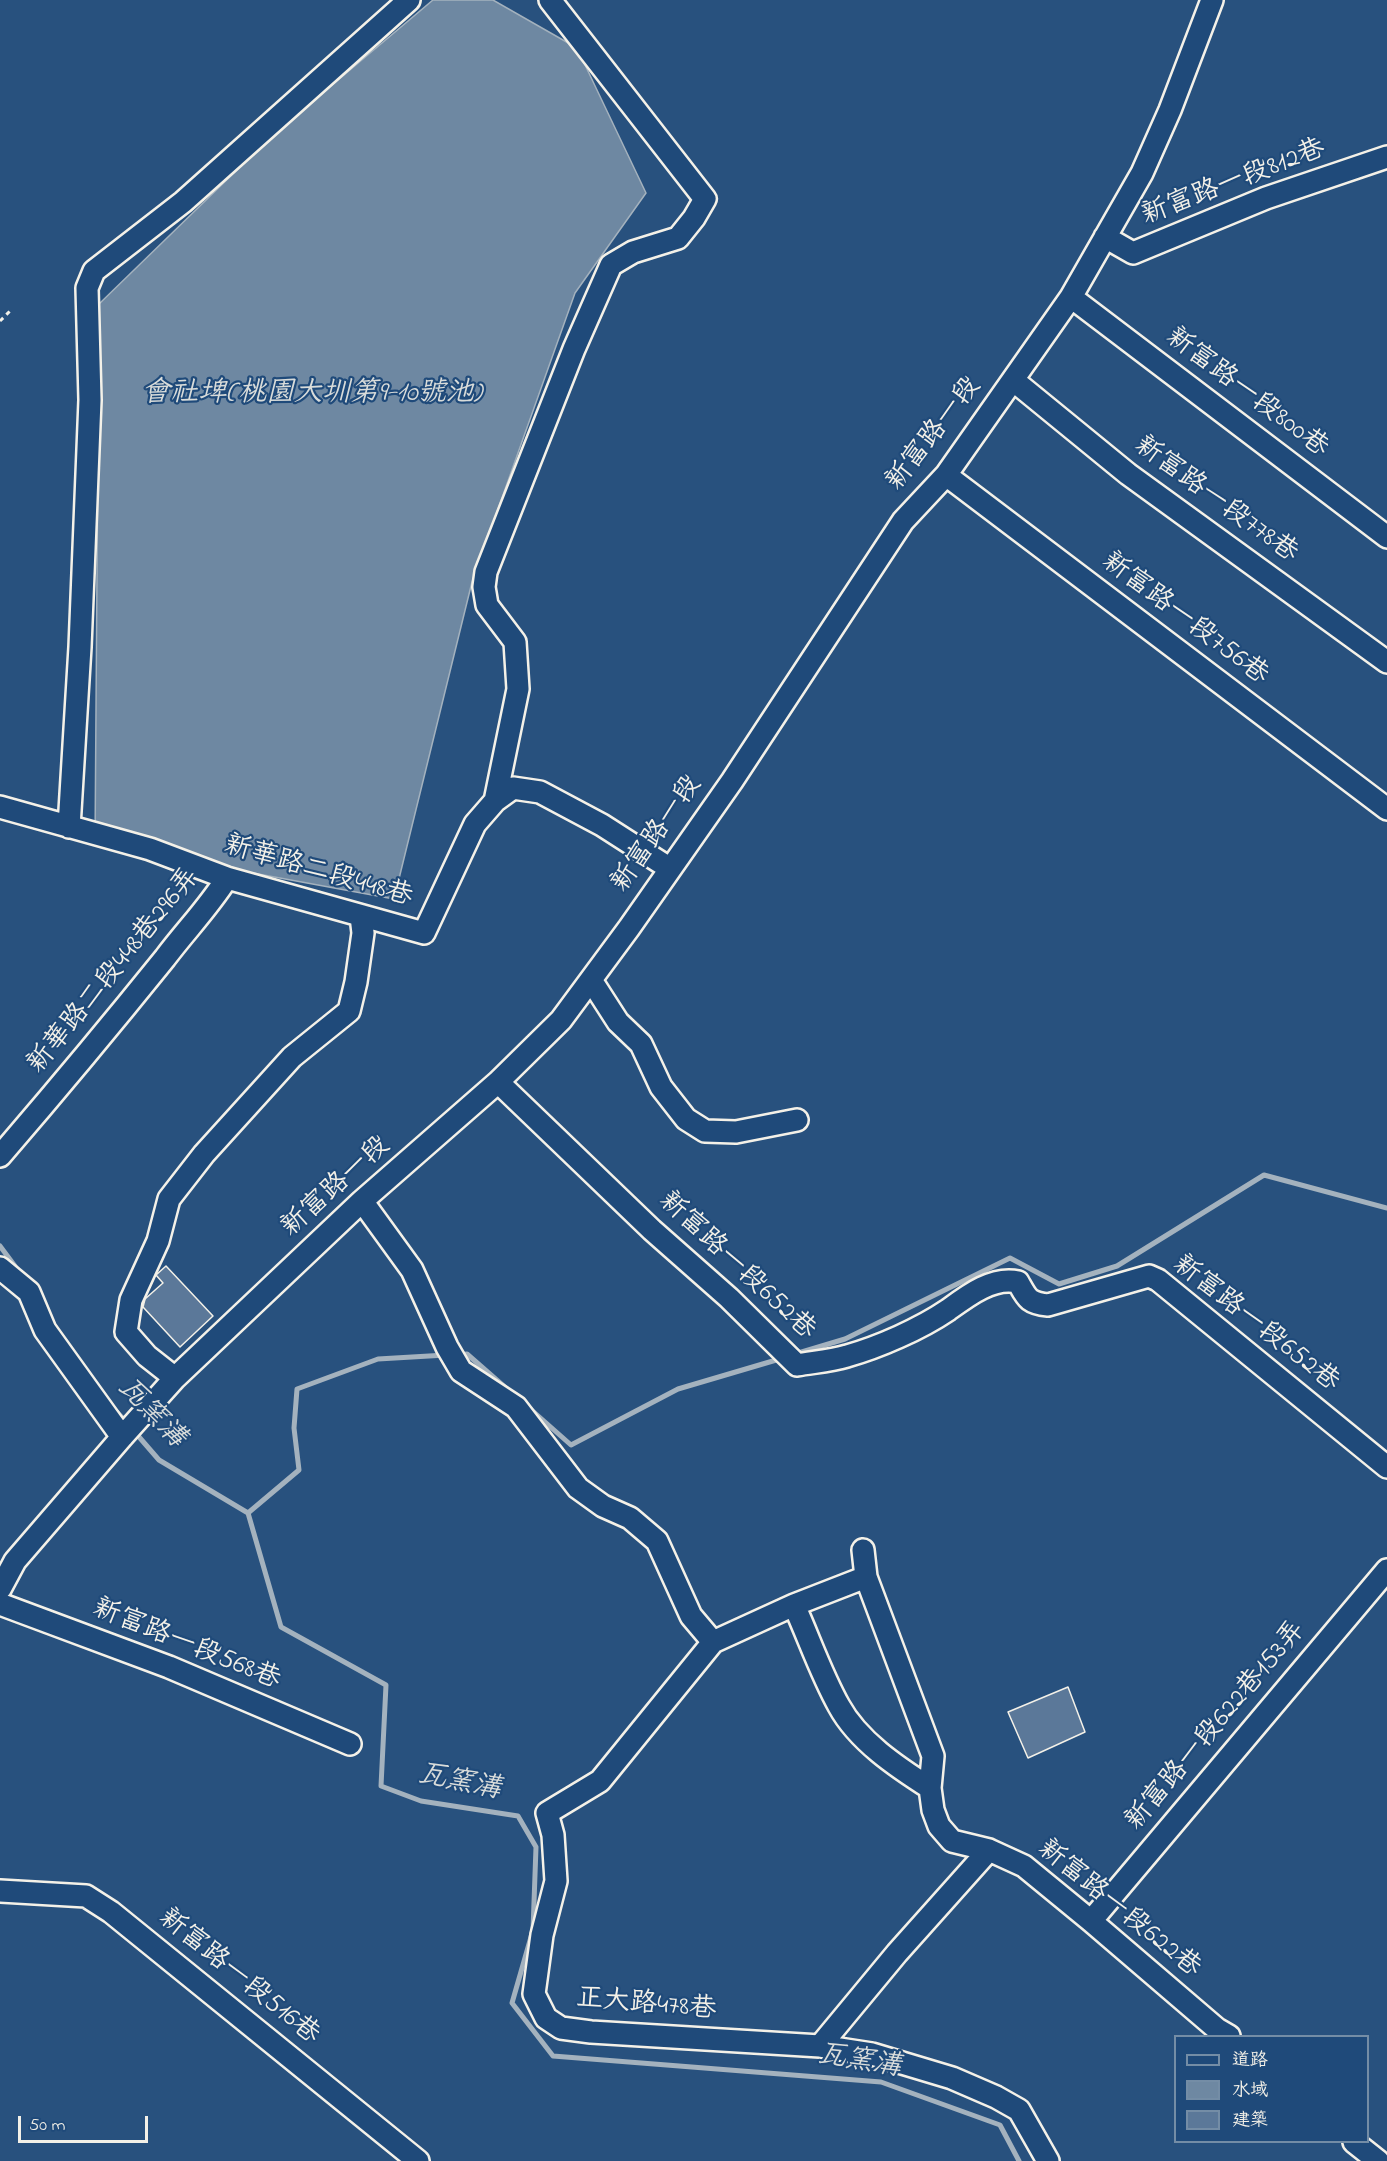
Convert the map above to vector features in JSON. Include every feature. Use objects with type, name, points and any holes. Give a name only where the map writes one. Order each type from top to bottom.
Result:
[{"type":"street","points":[[69,827],[80,647],[90,400],[87,288],[94,271],[183,202],[410,0]]},
{"type":"street","points":[[495,801],[518,688],[515,642],[487,605],[484,587],[486,572],[574,349],[611,265],[633,252],[678,238],[705,199],[550,0]]},
{"type":"street","name":"新富路一段","points":[[0,1589],[15,1561],[175,1378],[362,1201],[498,1082],[561,1020],[732,781],[903,521],[946,476],[1071,297],[1142,173],[1170,110],[1212,0]]},
{"type":"street","name":"新富路一段812巷","points":[[1105,237],[1133,254],[1266,198],[1387,157]]},
{"type":"street","name":"新富路一段800巷","points":[[1071,297],[1387,537]]},
{"type":"street","name":"新富路一段778巷","points":[[1013,380],[1128,474],[1387,663]]},
{"type":"street","name":"新富路一段756巷","points":[[946,476],[1387,809]]},
{"type":"street","name":"新華路二段448巷","points":[[0,807],[150,849],[227,878],[424,933],[475,824],[495,801],[513,788],[540,792],[602,825],[669,868]]},
{"type":"street","name":"新華路二段448巷296弄","points":[[0,1156],[107,1031],[173,947],[210,905],[227,878]]},
{"type":"street","points":[[175,1378],[147,1356],[126,1332],[131,1299],[158,1241],[169,1199],[204,1154],[292,1057],[349,1011],[363,933],[361,916]]},
{"type":"street","points":[[591,980],[618,1022],[640,1044],[661,1087],[686,1119],[705,1131],[726,1132],[797,1120]]},
{"type":"street","name":"新富路一段652巷","points":[[498,1082],[652,1230],[729,1298],[797,1365],[848,1356],[924,1326],[973,1293],[999,1282],[1010,1280],[1018,1282],[1028,1299],[1036,1304],[1048,1305],[1149,1276],[1158,1280],[1387,1467]]},
{"type":"street","points":[[362,1201],[412,1270],[447,1347],[461,1371],[516,1407],[578,1488],[603,1506],[630,1518],[657,1541],[690,1616],[713,1642],[794,1605],[866,1577]]},
{"type":"street","points":[[0,1268],[29,1292],[45,1330],[122,1437]]},
{"type":"street","name":"新富路一段622巷","points":[[863,1550],[866,1577],[933,1756],[930,1788],[933,1810],[939,1826],[952,1841],[989,1850],[1024,1866],[1226,2035]]},
{"type":"street","name":"新富路一段622巷153弄","points":[[1092,1921],[1387,1570]]},
{"type":"street","name":"新富路一段568巷","points":[[0,1604],[169,1667],[350,1744]]},
{"type":"street","points":[[794,1605],[839,1707],[862,1735],[889,1762],[930,1788]]},
{"type":"street","name":"正大路478巷","points":[[713,1642],[600,1781],[547,1813],[554,1835],[556,1881],[542,1935],[534,1994],[546,2018],[561,2028],[591,2032],[820,2046],[884,2058],[952,2078],[996,2097],[1019,2110],[1048,2161]]},
{"type":"street","points":[[820,2046],[897,1953],[989,1850]]},
{"type":"street","name":"新富路一段516巷","points":[[0,1891],[86,1896],[111,1912],[418,2161]]},
{"type":"street","points":[[1355,2143],[1378,2161]]},
{"type":"path","points":[[0,321],[11,310]]},
{"type":"water","name":"會社埤(桃園大圳第9-10號池)","points":[[433,0],[493,0],[577,48],[646,193],[575,293],[472,582],[394,899],[95,844],[99,304],[274,134]]},
{"type":"building","points":[[166,1266],[213,1316],[180,1347],[143,1307],[145,1299],[163,1283],[156,1275]]},
{"type":"building","points":[[1068,1687],[1085,1732],[1028,1758],[1008,1712]]},
{"type":"waterway","points":[[795,1354],[845,1339],[1010,1258],[1059,1284],[1117,1266],[1264,1175],[1387,1208]]},
{"type":"waterway","name":"瓦窯溝","points":[[0,1246],[23,1277]]},
{"type":"waterway","points":[[458,1355],[467,1354],[507,1389]]},
{"type":"waterway","points":[[248,1513],[299,1470],[294,1428],[297,1389],[378,1359],[446,1355]]},
{"type":"waterway","points":[[528,1407],[571,1445],[678,1389],[783,1358]]},
{"type":"waterway","name":"瓦窯溝","points":[[113,1408],[127,1423]]},
{"type":"waterway","name":"瓦窯溝","points":[[133,1430],[159,1460],[248,1513],[281,1627],[386,1685],[381,1786],[421,1801],[518,1816],[536,1847],[533,1930],[512,2003],[553,2056],[881,2082],[1000,2125],[1019,2161]]}]
